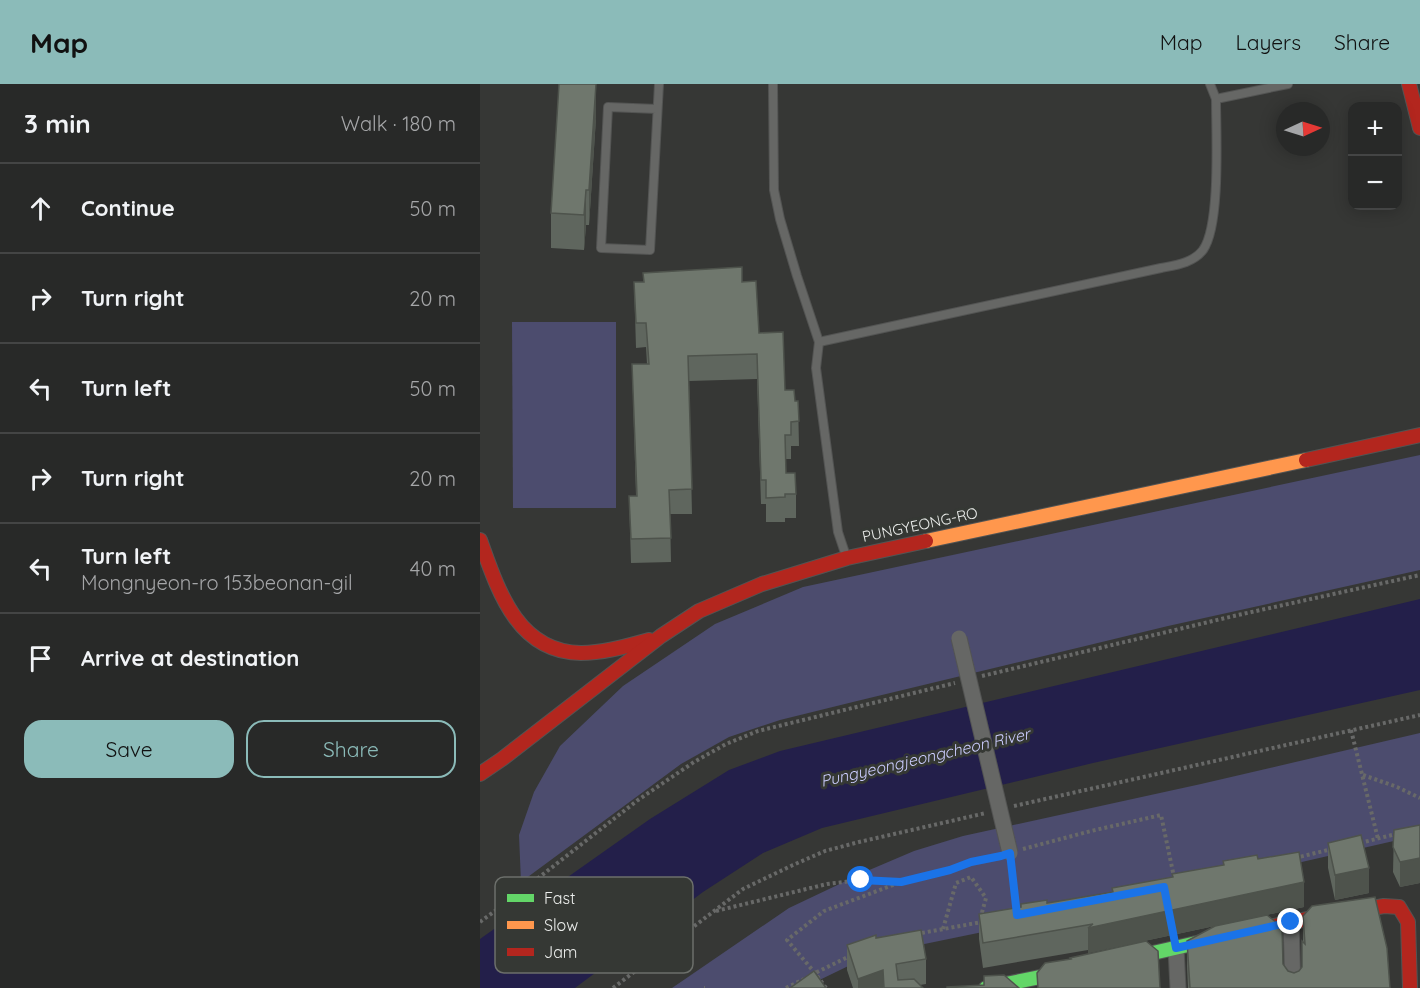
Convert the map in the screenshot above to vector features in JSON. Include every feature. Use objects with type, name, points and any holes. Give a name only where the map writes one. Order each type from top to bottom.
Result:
[{"type":"main road","points":[[1409,84],[1420,128]]},
{"type":"main road","name":"PUNGYEONG-RO","points":[[480,774],[661,636],[699,611],[762,584],[847,558],[1420,435]]},
{"type":"main road","points":[[480,540],[506,607],[529,634],[550,648],[571,653],[612,650],[661,636]]},
{"type":"main road","points":[[1245,933],[1291,922],[1384,906],[1399,907],[1408,922],[1410,988]]},
{"type":"main road","points":[[1119,960],[1222,938]]},
{"type":"main road","points":[[986,988],[1027,984],[1073,970]]},
{"type":"street","points":[[959,638],[1010,853]]},
{"type":"street","points":[[1291,922],[1293,988]]},
{"type":"street","points":[[1176,948],[1178,988]]},
{"type":"lane","points":[[657,109],[608,107],[601,248],[650,250],[659,84]]},
{"type":"lane","points":[[773,84],[774,190],[780,219],[819,342],[816,368],[838,532],[847,558]]},
{"type":"lane","points":[[819,342],[1150,271],[1191,260],[1203,250],[1209,238],[1215,205],[1216,99],[1210,84]]},
{"type":"lane","points":[[1216,99],[1288,84]]},
{"type":"path","points":[[975,678],[1238,615],[1420,575]]},
{"type":"path","points":[[540,877],[638,800],[694,762],[726,744],[758,731],[964,680]]},
{"type":"path","points":[[1351,730],[1378,839]]},
{"type":"path","points":[[1362,774],[1420,798]]},
{"type":"path","points":[[826,988],[786,940],[825,911],[901,882],[1091,831],[1161,815],[1175,885]]},
{"type":"path","points":[[1355,844],[1399,834]]},
{"type":"path","points":[[1286,860],[1332,849]]},
{"type":"path","points":[[1010,853],[1017,915]]},
{"type":"path","points":[[943,929],[956,883],[971,877],[986,898],[980,922]]},
{"type":"path","points":[[713,912],[827,884],[861,880],[901,882]]},
{"type":"path","points":[[480,922],[495,911]]},
{"type":"path","points":[[906,936],[989,920]]},
{"type":"path","points":[[786,988],[853,954]]},
{"type":"shaded area","points":[[512,322],[616,322],[616,508],[513,508]]},
{"type":"shaded area","points":[[1420,455],[1420,570],[1168,626],[857,701],[780,720],[729,737],[681,764],[528,877],[521,877],[519,835],[534,792],[560,746],[623,686],[715,624],[803,587]]},
{"type":"shaded area","points":[[1420,733],[1420,835],[1109,906],[871,955],[803,988],[672,988],[789,908],[914,851],[963,836]]},
{"type":"water","name":"Pungyeongjeongcheon River","points":[[1420,599],[1420,690],[1093,763],[822,828],[763,853],[693,900],[693,877],[568,877],[650,819],[729,770],[780,751]]},
{"type":"water","points":[[495,928],[495,973],[595,973],[575,988],[480,988],[480,939]]},
{"type":"building","points":[[559,84],[596,84],[589,190],[586,190],[584,215],[551,213]]},
{"type":"building","points":[[742,267],[742,282],[756,281],[759,333],[783,332],[785,390],[794,390],[795,401],[798,401],[799,421],[791,422],[791,435],[785,435],[786,473],[795,473],[796,494],[766,498],[766,480],[761,480],[757,354],[688,356],[692,489],[669,490],[671,538],[631,539],[629,496],[637,496],[632,364],[649,364],[646,323],[636,323],[634,282],[644,282],[643,273]]},
{"type":"building","points":[[1420,825],[1420,858],[1400,862],[1393,847],[1394,830]]},
{"type":"building","points":[[1361,835],[1369,868],[1335,875],[1328,843]]},
{"type":"building","points":[[1299,852],[1304,882],[1088,928],[1093,924],[983,943],[979,914],[1021,907],[1021,904],[1047,900],[1047,903],[1113,892],[1112,888],[1224,865],[1223,861],[1257,855],[1258,859]]},
{"type":"building","points":[[1375,897],[1387,948],[1390,988],[1190,988],[1187,941],[1215,926],[1267,915],[1282,927],[1283,964],[1288,971],[1294,973],[1302,967],[1302,941],[1305,944],[1303,916],[1312,906]]},
{"type":"building","points":[[921,930],[926,959],[896,964],[898,980],[914,979],[923,988],[884,988],[883,970],[858,979],[847,945],[876,935],[876,938]]},
{"type":"building","points":[[1146,941],[1158,951],[1160,988],[1038,988],[1037,973],[1045,963]]},
{"type":"building","points":[[814,971],[826,988],[790,988]]},
{"type":"building","points":[[1004,975],[1019,988],[947,988],[984,985],[984,976]]},
{"type":"traffic: fast","points":[[1131,958],[1214,939]]},
{"type":"traffic: fast","points":[[986,988],[1065,972]]},
{"type":"traffic: slow","points":[[926,541],[1306,460]]},
{"type":"traffic: jam","points":[[1409,84],[1420,128]]},
{"type":"traffic: jam","points":[[1306,460],[1420,435]]},
{"type":"traffic: jam","points":[[480,540],[494,579],[513,615],[541,642],[559,650],[590,653],[649,640]]},
{"type":"traffic: jam","points":[[480,774],[661,636],[699,611],[762,584],[847,558],[926,541]]},
{"type":"traffic: jam","points":[[1254,931],[1291,922],[1384,906],[1399,907],[1408,922],[1410,988]]},
{"type":"route","points":[[861,880],[901,882],[1010,853],[1017,915],[1164,887],[1176,948],[1291,922]]}]
